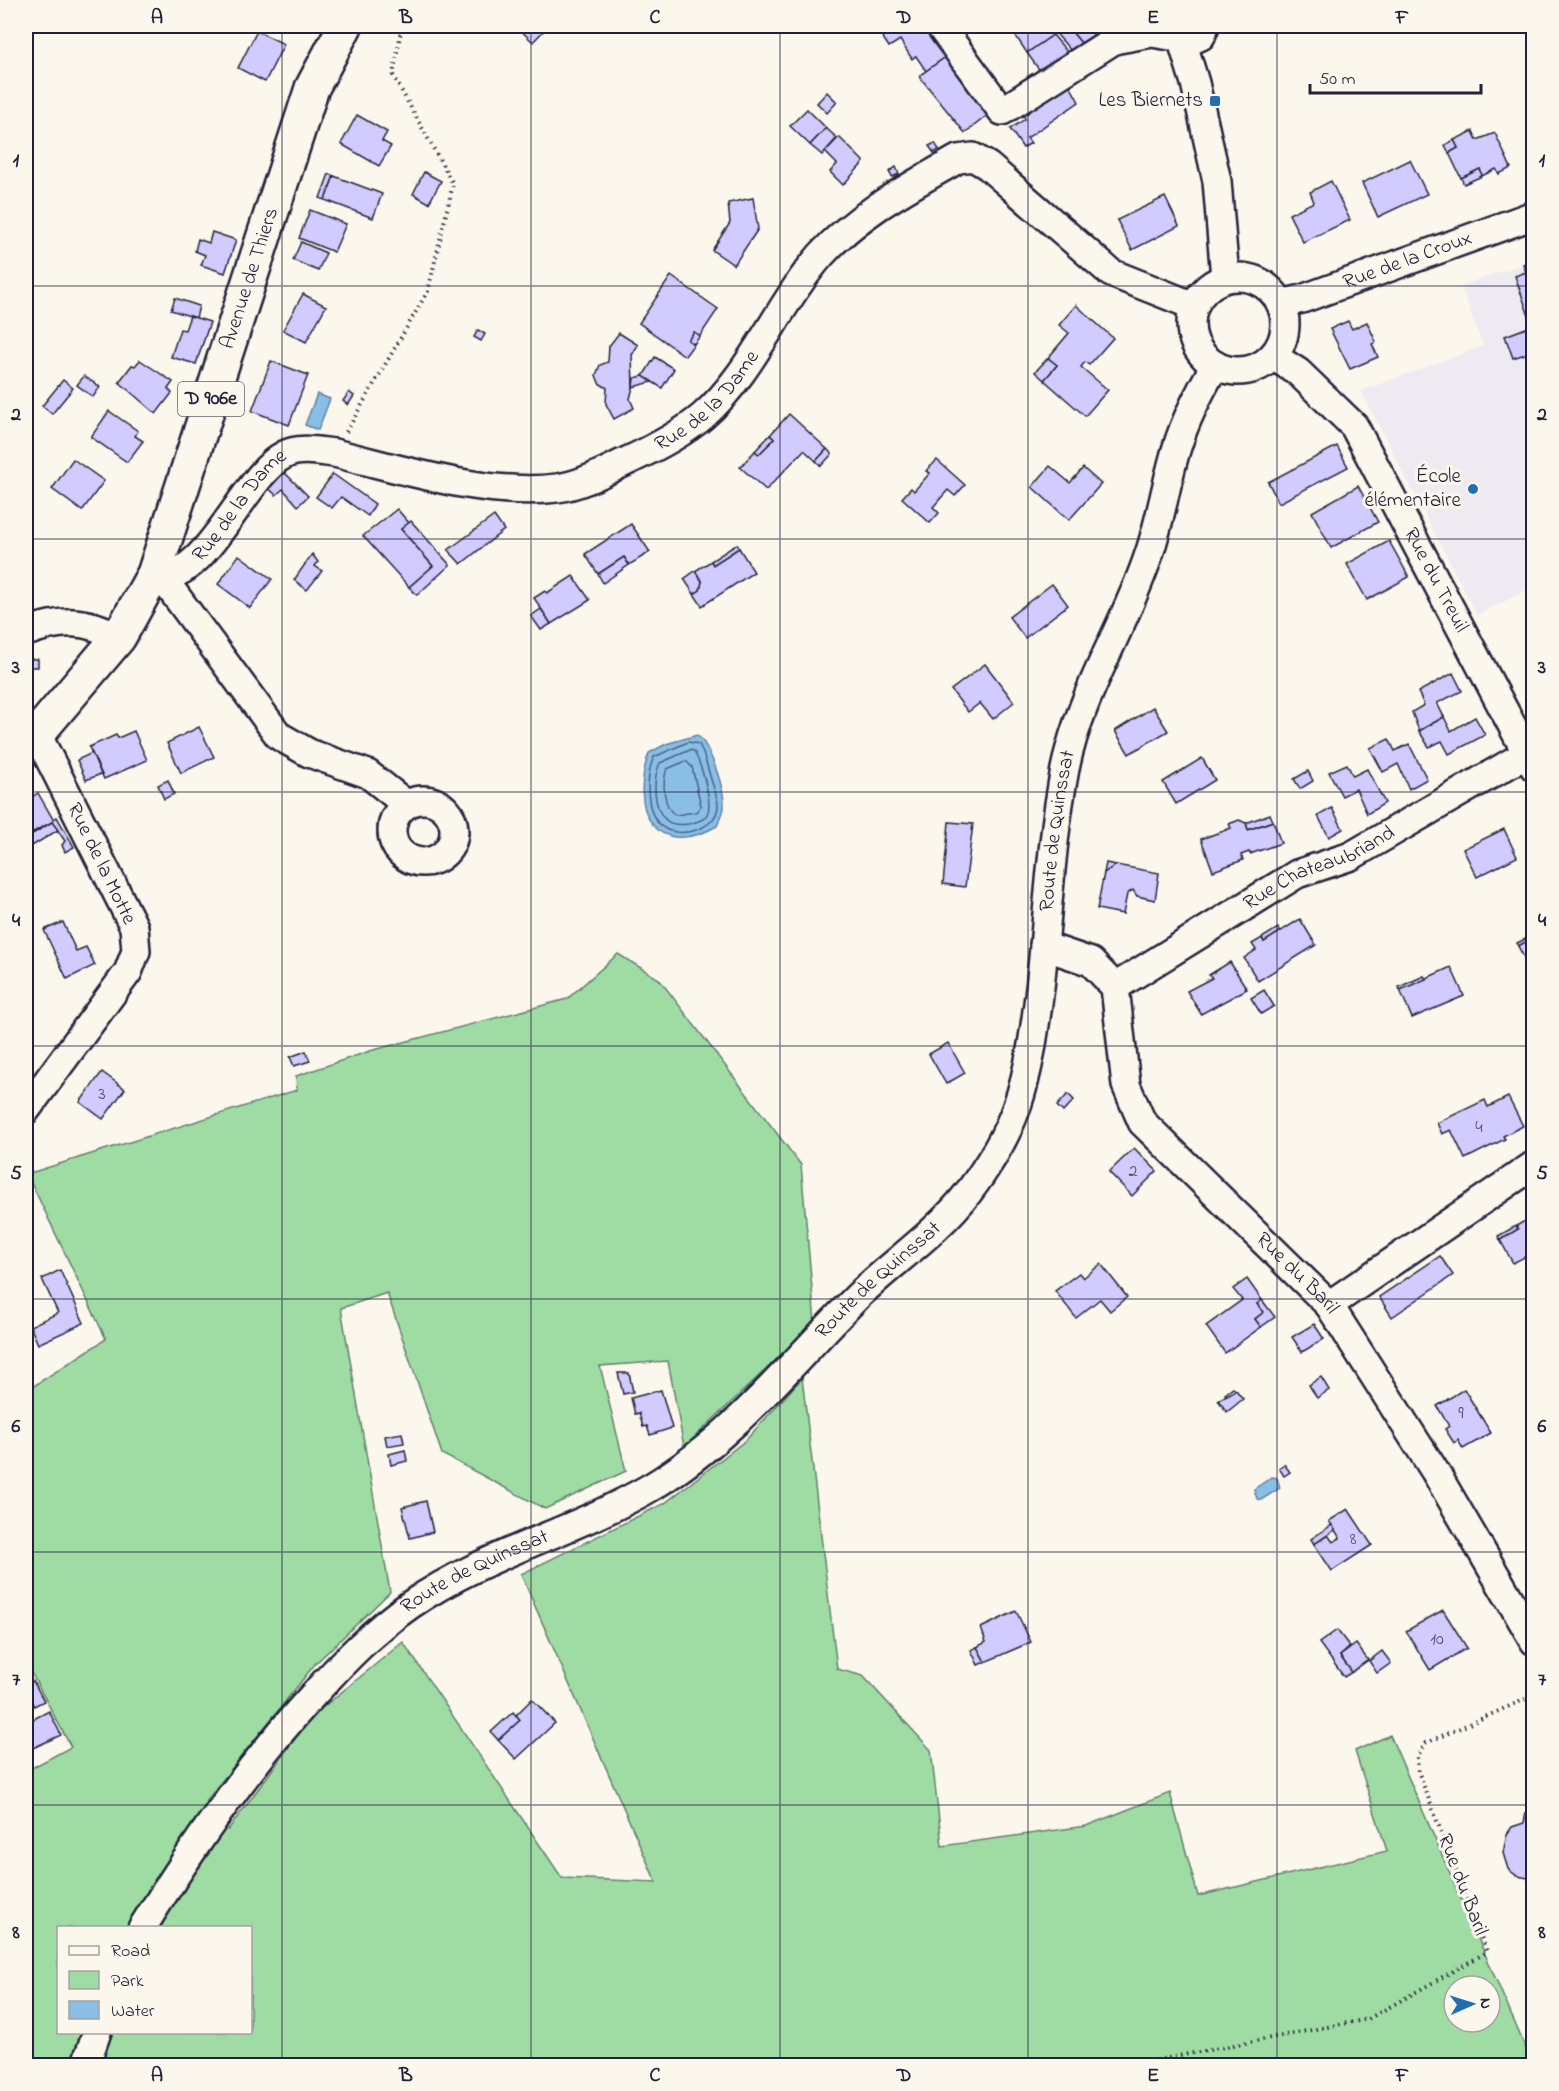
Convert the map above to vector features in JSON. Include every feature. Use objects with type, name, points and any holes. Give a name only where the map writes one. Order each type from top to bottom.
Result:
[{"type":"main road","name":"Avenue de Thiers","points":[[31,739],[119,637],[158,576],[312,88],[345,26]]},
{"type":"street","points":[[940,26],[1002,111],[1127,32],[1187,33],[1201,49],[1195,83],[1217,181],[1225,278]]},
{"type":"street","name":"Rue de la Dame","points":[[158,576],[177,574],[204,553],[235,508],[273,462],[286,453],[300,451],[334,453],[444,479],[514,488],[558,488],[591,478],[635,458],[703,415],[730,384],[821,256],[864,214],[958,159],[973,158],[988,166],[1111,273],[1194,306]]},
{"type":"street","name":"Rue de la Croux","points":[[1281,304],[1302,299],[1533,215]]},
{"type":"street","points":[[1241,276],[1258,280],[1272,290],[1281,304],[1286,322],[1283,340],[1273,356],[1260,366],[1245,371],[1230,371],[1215,365],[1202,354],[1193,340],[1190,323],[1194,306],[1212,284],[1225,278],[1241,276]]},
{"type":"street","name":"Rue du Treuil","points":[[1273,356],[1298,372],[1354,426],[1530,760]]},
{"type":"street","name":"Route de Quinssat","points":[[143,1926],[199,1838],[270,1742],[356,1648],[409,1605],[470,1568],[588,1519],[653,1486],[709,1447],[762,1397],[860,1294],[931,1232],[968,1194],[1017,1107],[1034,1035],[1053,836],[1066,762],[1084,705],[1129,608],[1151,550],[1178,443],[1199,393],[1215,365]]},
{"type":"street","points":[[158,576],[279,736],[309,753],[368,774],[406,804]]},
{"type":"street","points":[[26,632],[43,626],[69,622],[88,623],[119,637]]},
{"type":"street","name":"Rue de la Motte","points":[[26,1110],[128,972],[136,951],[134,927],[31,739]]},
{"type":"street","name":"Rue Chateaubriand","points":[[1115,987],[1297,874],[1351,856],[1530,760]]},
{"type":"street","points":[[1044,946],[1091,962],[1115,987]]},
{"type":"street","name":"Rue du Baril","points":[[1115,987],[1126,1085],[1143,1122],[1329,1305],[1436,1473],[1530,1628]]},
{"type":"street","points":[[1329,1305],[1533,1165]]},
{"type":"street","points":[[85,2066],[96,2034]]},
{"type":"path","points":[[334,453],[428,291],[453,184],[393,75],[400,35],[407,26]]},
{"type":"path","name":"Rue du Baril","points":[[1126,2066],[1368,2019],[1487,1952],[1418,1770],[1417,1757],[1426,1743],[1528,1698],[1533,1690]]},
{"type":"shaded area","name":"École élémentaire","points":[[1533,260],[1533,587],[1477,615],[1361,391],[1483,346],[1461,286]]},
{"type":"green space","points":[[618,954],[659,979],[801,1165],[815,1323],[684,1447],[668,1361],[600,1366],[626,1471],[545,1509],[442,1454],[387,1293],[341,1308],[390,1592],[315,1664],[206,1801],[228,1830],[311,1717],[403,1642],[562,1878],[656,1882],[521,1574],[665,1503],[746,1440],[802,1378],[837,1669],[863,1676],[931,1750],[942,1846],[1086,1826],[1170,1793],[1198,1896],[1387,1851],[1355,1751],[1390,1735],[1494,1974],[1442,1974],[1442,2034],[1502,2034],[1502,1993],[1533,2065],[26,2066],[26,1771],[71,1747],[26,1663],[26,1391],[106,1339],[27,1174],[297,1090],[296,1076],[370,1051],[567,999]]},
{"type":"water","points":[[317,394],[330,399],[318,430],[305,425]]},
{"type":"water","points":[[697,735],[707,748],[716,768],[724,799],[724,809],[717,826],[695,835],[677,837],[663,833],[652,824],[645,810],[642,793],[644,774],[649,753],[666,744]]},
{"type":"water","points":[[1272,1477],[1277,1478],[1280,1488],[1261,1500],[1257,1499],[1254,1489]]},
{"type":"building","points":[[516,26],[548,26],[533,42]]},
{"type":"building","points":[[875,26],[926,26],[947,56],[926,71],[916,56],[912,59],[900,40],[889,47]]},
{"type":"building","points":[[1009,26],[1045,26],[1053,35],[1027,53]]},
{"type":"building","points":[[1059,26],[1067,26],[1083,45],[1072,52],[1053,30]]},
{"type":"building","points":[[1067,26],[1087,26],[1095,37],[1083,45]]},
{"type":"building","points":[[257,31],[284,44],[265,82],[238,68]]},
{"type":"building","points":[[1053,35],[1069,54],[1040,71],[1027,53]]},
{"type":"building","points":[[947,56],[989,114],[965,133],[919,76]]},
{"type":"building","points":[[1067,80],[1079,102],[1027,138],[1031,143],[1023,148],[1010,129],[1025,119],[1022,111]]},
{"type":"building","points":[[827,92],[837,102],[827,113],[817,103]]},
{"type":"building","points":[[807,109],[826,128],[810,145],[790,126]]},
{"type":"building","points":[[357,115],[387,132],[382,141],[391,146],[379,166],[341,144]]},
{"type":"building","points":[[826,128],[837,138],[822,155],[810,145]]},
{"type":"building","points":[[1473,131],[1477,140],[1495,133],[1511,168],[1499,174],[1496,169],[1482,176],[1480,169],[1461,178],[1449,153],[1458,148],[1454,140]]},
{"type":"building","points":[[839,137],[864,162],[843,185],[830,172],[837,164],[825,152]]},
{"type":"building","points":[[1454,140],[1458,148],[1449,153],[1445,145]]},
{"type":"building","points":[[935,143],[939,150],[934,153],[929,146]]},
{"type":"building","points":[[1410,160],[1427,194],[1378,217],[1362,183]]},
{"type":"building","points":[[896,167],[899,174],[892,177],[889,172]]},
{"type":"building","points":[[1480,169],[1482,176],[1464,184],[1461,178]]},
{"type":"building","points":[[424,172],[441,181],[429,203],[413,194]]},
{"type":"building","points":[[329,174],[334,176],[325,200],[320,198]]},
{"type":"building","points":[[334,176],[382,194],[373,218],[325,200]]},
{"type":"building","points":[[1331,181],[1350,220],[1303,242],[1289,214],[1314,202],[1310,192]]},
{"type":"building","points":[[1165,197],[1179,226],[1132,250],[1117,220]]},
{"type":"building","points":[[753,198],[758,229],[734,265],[712,250],[730,223],[728,203]]},
{"type":"building","points":[[310,210],[346,224],[334,252],[299,238]]},
{"type":"building","points":[[212,232],[236,240],[225,273],[201,265],[205,255],[195,251],[198,239],[209,243]]},
{"type":"building","points":[[301,242],[326,253],[318,271],[293,260]]},
{"type":"building","points":[[1534,260],[1534,318],[1530,319],[1515,276],[1526,272],[1523,264]]},
{"type":"building","points":[[671,276],[718,309],[700,336],[694,332],[688,340],[694,344],[685,356],[639,323]]},
{"type":"building","points":[[303,294],[326,306],[306,342],[283,330]]},
{"type":"building","points":[[175,298],[199,306],[196,318],[171,310]]},
{"type":"building","points":[[1076,305],[1113,338],[1089,365],[1085,362],[1081,367],[1108,390],[1085,416],[1044,380],[1057,365],[1048,358],[1069,333],[1059,325]]},
{"type":"building","points":[[190,316],[210,322],[196,364],[171,357],[180,329],[185,330]]},
{"type":"building","points":[[1348,321],[1352,329],[1367,322],[1376,342],[1372,344],[1378,357],[1350,369],[1330,329]]},
{"type":"building","points":[[1534,325],[1534,351],[1513,358],[1505,336]]},
{"type":"building","points":[[478,330],[485,334],[481,341],[474,337]]},
{"type":"building","points":[[694,332],[700,336],[694,344],[688,340]]},
{"type":"building","points":[[619,333],[638,345],[632,355],[633,387],[630,399],[634,408],[614,419],[606,404],[607,388],[599,383],[596,375],[600,365],[608,362],[609,346]]},
{"type":"building","points":[[655,357],[674,369],[662,388],[643,376]]},
{"type":"building","points":[[1048,358],[1057,365],[1044,380],[1035,372]]},
{"type":"building","points":[[140,360],[173,382],[168,389],[172,393],[156,414],[119,382],[132,365],[135,366]]},
{"type":"building","points":[[271,361],[308,375],[289,425],[252,411]]},
{"type":"building","points":[[84,376],[100,387],[93,397],[77,385]]},
{"type":"building","points":[[643,376],[652,382],[633,387],[634,378]]},
{"type":"building","points":[[63,380],[73,388],[52,414],[42,406]]},
{"type":"building","points":[[349,392],[354,396],[348,405],[343,401]]},
{"type":"building","points":[[109,411],[138,431],[135,436],[143,441],[127,462],[91,437]]},
{"type":"building","points":[[789,414],[827,449],[816,461],[804,450],[766,490],[740,467],[755,451],[759,454],[774,439],[770,435]]},
{"type":"building","points":[[770,435],[774,439],[759,454],[755,451]]},
{"type":"building","points":[[1337,446],[1348,467],[1279,503],[1268,482]]},
{"type":"building","points":[[827,449],[832,454],[821,466],[816,461]]},
{"type":"building","points":[[73,459],[104,481],[82,511],[52,489]]},
{"type":"building","points":[[937,460],[965,485],[955,496],[948,490],[933,507],[939,513],[930,523],[902,498],[911,488],[914,491],[930,473],[926,471]]},
{"type":"building","points":[[1050,466],[1070,483],[1083,468],[1101,484],[1069,520],[1032,487]]},
{"type":"building","points":[[282,470],[308,496],[298,506],[283,489],[276,495],[265,485]]},
{"type":"building","points":[[333,474],[375,504],[368,516],[341,497],[332,508],[316,497]]},
{"type":"building","points":[[1358,486],[1378,522],[1331,548],[1312,512]]},
{"type":"building","points":[[397,509],[409,523],[401,529],[433,566],[409,587],[363,536]]},
{"type":"building","points":[[494,516],[504,530],[461,564],[448,550]]},
{"type":"building","points":[[411,521],[450,565],[417,595],[409,587],[433,566],[401,529]]},
{"type":"building","points":[[631,524],[650,552],[629,565],[624,557],[598,574],[585,554]]},
{"type":"building","points":[[1389,541],[1409,577],[1367,600],[1347,564]]},
{"type":"building","points":[[737,544],[739,548],[713,565],[711,561]]},
{"type":"building","points":[[739,548],[754,572],[702,606],[694,594],[700,590],[702,581],[695,571],[711,561],[713,565]]},
{"type":"building","points":[[312,554],[318,562],[315,566],[322,571],[307,590],[294,580]]},
{"type":"building","points":[[239,555],[272,579],[250,608],[218,584]]},
{"type":"building","points":[[624,557],[629,565],[603,583],[598,574]]},
{"type":"building","points":[[695,571],[702,581],[700,590],[694,594],[684,579]]},
{"type":"building","points":[[573,576],[590,600],[551,624],[534,598],[545,591],[547,593]]},
{"type":"building","points":[[1052,584],[1068,605],[1025,638],[1009,617]]},
{"type":"building","points":[[541,609],[551,624],[541,630],[531,616]]},
{"type":"building","points":[[26,659],[38,659],[38,667],[26,667]]},
{"type":"building","points":[[985,664],[1014,702],[993,719],[980,703],[968,712],[951,690]]},
{"type":"building","points":[[1453,673],[1462,691],[1437,703],[1444,717],[1419,731],[1412,712],[1424,705],[1418,692]]},
{"type":"building","points":[[1153,707],[1168,731],[1129,754],[1115,731]]},
{"type":"building","points":[[1444,717],[1451,731],[1475,717],[1485,735],[1449,754],[1442,741],[1429,747],[1419,731]]},
{"type":"building","points":[[199,727],[214,757],[181,773],[167,743]]},
{"type":"building","points":[[134,731],[147,760],[104,779],[89,747],[116,735],[118,738]]},
{"type":"building","points":[[1389,739],[1395,751],[1409,744],[1427,779],[1409,789],[1398,764],[1383,772],[1370,748]]},
{"type":"building","points":[[92,753],[101,774],[86,780],[77,760]]},
{"type":"building","points":[[1202,758],[1215,780],[1176,804],[1163,782]]},
{"type":"building","points":[[1347,764],[1353,776],[1367,769],[1385,803],[1367,814],[1356,789],[1342,796],[1329,772]]},
{"type":"building","points":[[1308,771],[1313,781],[1300,789],[1294,779]]},
{"type":"building","points":[[168,780],[174,794],[164,799],[158,785]]},
{"type":"building","points":[[38,793],[53,819],[57,817],[74,847],[65,852],[62,845],[65,841],[52,822],[26,836],[26,801]]},
{"type":"building","points":[[1332,808],[1343,829],[1329,837],[1318,816]]},
{"type":"building","points":[[1270,814],[1273,821],[1248,830],[1246,823]]},
{"type":"building","points":[[1239,820],[1246,823],[1248,830],[1273,821],[1281,843],[1241,855],[1243,860],[1213,871],[1201,839],[1231,828],[1229,824]]},
{"type":"building","points":[[52,822],[58,830],[32,846],[26,838]]},
{"type":"building","points":[[949,822],[973,824],[965,887],[943,884]]},
{"type":"building","points":[[1504,829],[1517,857],[1477,877],[1463,849]]},
{"type":"building","points":[[1106,863],[1116,865],[1104,873]]},
{"type":"building","points":[[1116,865],[1159,873],[1155,900],[1137,896],[1133,890],[1127,894],[1123,914],[1097,909],[1104,873]]},
{"type":"building","points":[[1300,919],[1316,945],[1258,981],[1244,958],[1256,950],[1252,944],[1262,938],[1264,942]]},
{"type":"building","points":[[63,922],[76,951],[86,947],[95,965],[67,979],[44,930]]},
{"type":"building","points":[[1278,928],[1280,932],[1264,942],[1262,938]]},
{"type":"building","points":[[1534,935],[1534,938],[1518,946],[1517,943]]},
{"type":"building","points":[[1534,938],[1534,965],[1529,967],[1518,946]]},
{"type":"building","points":[[1230,962],[1247,989],[1201,1014],[1187,991],[1212,978],[1209,975]]},
{"type":"building","points":[[1451,967],[1464,996],[1412,1018],[1400,990]]},
{"type":"building","points":[[1424,976],[1426,979],[1400,990],[1399,987]]},
{"type":"building","points":[[1264,990],[1274,1006],[1261,1014],[1251,998]]},
{"type":"building","points":[[948,1043],[965,1073],[946,1084],[929,1054]]},
{"type":"building","points":[[306,1051],[310,1061],[294,1066],[290,1057]]},
{"type":"building","points":[[102,1072],[125,1089],[103,1119],[80,1102]]},
{"type":"building","points":[[1068,1094],[1074,1100],[1063,1112],[1057,1106]]},
{"type":"building","points":[[1508,1097],[1523,1126],[1503,1136],[1505,1139],[1465,1159],[1451,1130],[1442,1134],[1437,1123],[1485,1100],[1488,1107]]},
{"type":"building","points":[[1134,1148],[1157,1171],[1132,1196],[1109,1172]]},
{"type":"building","points":[[1534,1216],[1534,1252],[1513,1263],[1500,1240],[1518,1229],[1516,1226]]},
{"type":"building","points":[[1516,1226],[1518,1229],[1500,1240],[1498,1236]]},
{"type":"building","points":[[1440,1256],[1453,1275],[1392,1317],[1379,1297]]},
{"type":"building","points":[[1101,1264],[1127,1297],[1110,1311],[1100,1299],[1076,1318],[1055,1291],[1079,1273],[1083,1278]]},
{"type":"building","points":[[60,1270],[84,1323],[38,1344],[30,1326],[58,1313],[42,1279]]},
{"type":"building","points":[[1247,1279],[1262,1300],[1257,1304],[1264,1312],[1255,1319],[1261,1327],[1225,1353],[1206,1326],[1242,1300],[1233,1289]]},
{"type":"building","points":[[1262,1300],[1275,1317],[1261,1327],[1255,1319],[1264,1312],[1257,1304]]},
{"type":"building","points":[[1314,1324],[1324,1339],[1302,1352],[1292,1337]]},
{"type":"building","points":[[618,1373],[629,1373],[633,1392],[623,1394]]},
{"type":"building","points":[[1321,1377],[1329,1390],[1317,1398],[1309,1385]]},
{"type":"building","points":[[1233,1388],[1236,1390],[1228,1397],[1225,1394]]},
{"type":"building","points":[[1464,1389],[1491,1433],[1463,1449],[1458,1440],[1454,1443],[1445,1429],[1449,1426],[1437,1406]]},
{"type":"building","points":[[661,1390],[672,1428],[650,1435],[647,1426],[643,1427],[639,1413],[635,1414],[631,1398]]},
{"type":"building","points":[[1236,1390],[1243,1399],[1227,1412],[1218,1400]]},
{"type":"building","points":[[402,1433],[404,1443],[387,1446],[385,1436]]},
{"type":"building","points":[[405,1450],[407,1461],[391,1465],[389,1454]]},
{"type":"building","points":[[1284,1464],[1290,1472],[1284,1476],[1279,1468]]},
{"type":"building","points":[[426,1501],[433,1532],[410,1538],[402,1507]]},
{"type":"building","points":[[1348,1509],[1372,1545],[1332,1571],[1314,1544],[1328,1535],[1333,1542],[1340,1538],[1329,1521]]},
{"type":"building","points":[[1332,1525],[1335,1530],[1314,1544],[1311,1539]]},
{"type":"building","points":[[1443,1610],[1467,1648],[1430,1670],[1406,1631]]},
{"type":"building","points":[[1016,1611],[1031,1642],[985,1662],[977,1647],[986,1642],[981,1628]]},
{"type":"building","points":[[1337,1630],[1350,1647],[1340,1656],[1352,1672],[1344,1677],[1319,1643]]},
{"type":"building","points":[[1356,1644],[1368,1660],[1352,1672],[1340,1656]]},
{"type":"building","points":[[977,1647],[985,1662],[978,1665],[971,1650]]},
{"type":"building","points":[[1382,1651],[1391,1663],[1377,1673],[1369,1661]]},
{"type":"building","points":[[33,1681],[44,1701],[34,1706],[26,1690],[26,1685]]},
{"type":"building","points":[[532,1699],[555,1723],[516,1759],[498,1740],[520,1720],[516,1715]]},
{"type":"building","points":[[49,1711],[61,1735],[33,1748],[26,1732],[26,1723]]},
{"type":"building","points":[[513,1712],[520,1720],[498,1740],[491,1732]]},
{"type":"building","points":[[1526,1813],[1534,1815],[1534,1879],[1517,1876],[1508,1869],[1503,1853],[1507,1834],[1512,1827],[1524,1823]]},
{"type":"place","name":"Les Biernets","points":[[1215,101]]},
{"type":"place","name":"École élémentaire","points":[[1473,489]]}]
